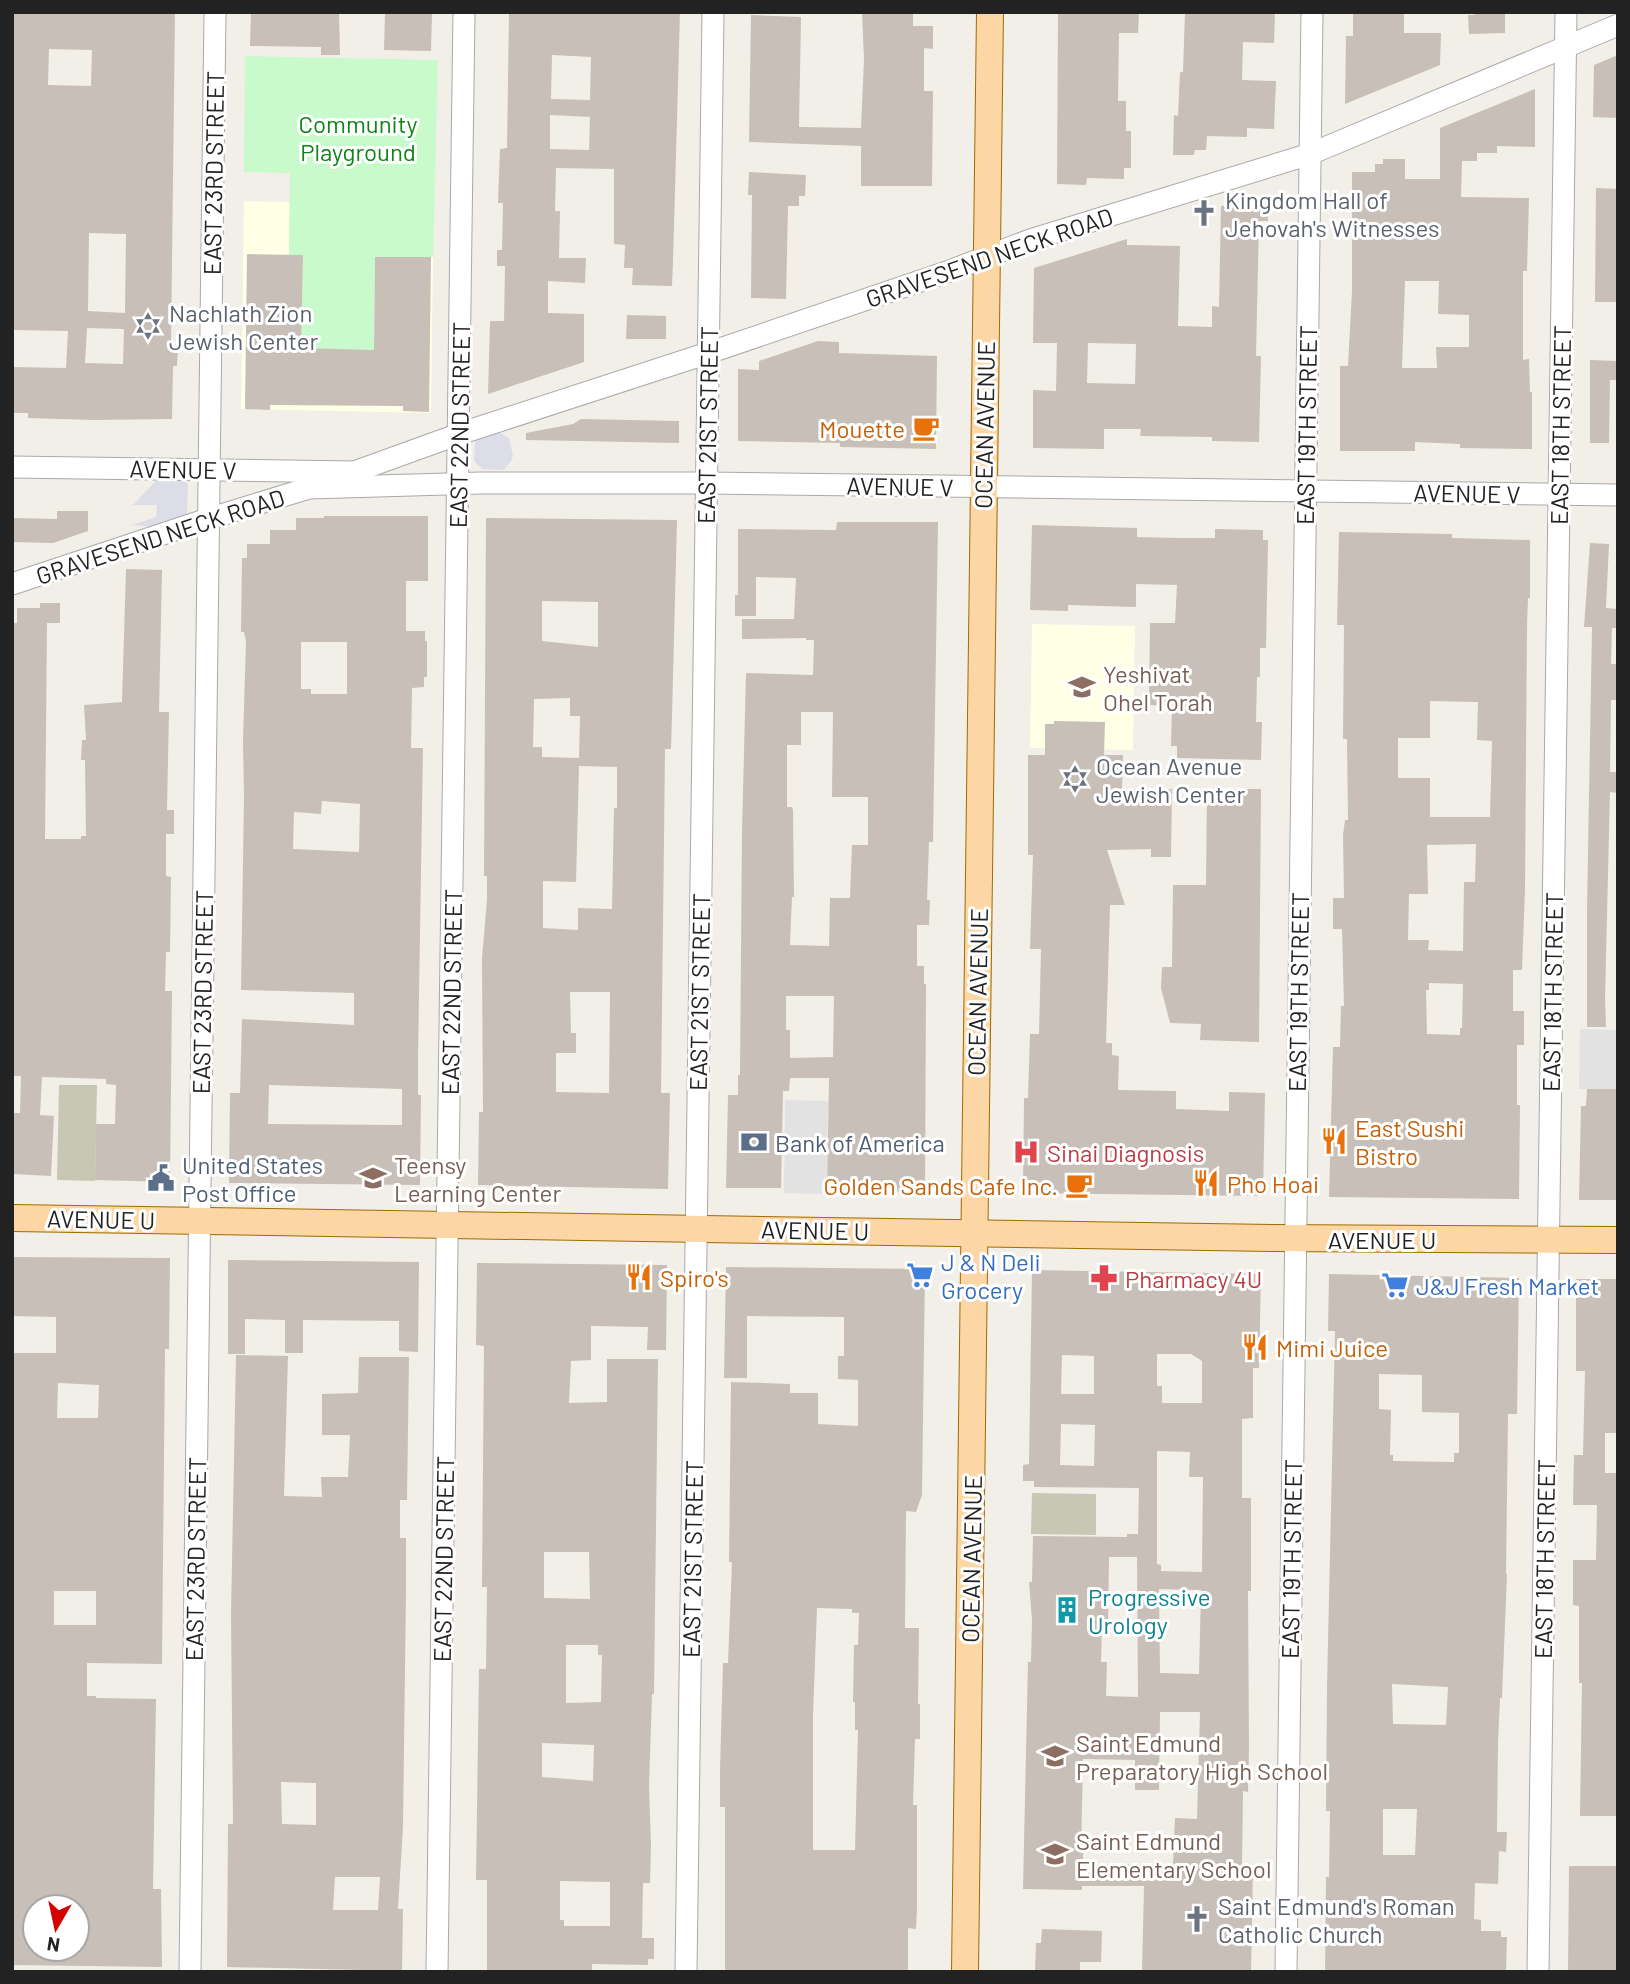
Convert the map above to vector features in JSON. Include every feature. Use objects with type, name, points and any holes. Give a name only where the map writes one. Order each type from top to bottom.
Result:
[{"type":"main road","name":"OCEAN AVENUE","points":[[965,1972],[990,12]]},
{"type":"main road","name":"AVENUE U","points":[[12,1218],[975,1234],[1618,1240]]},
{"type":"street","name":"EAST 23RD STREET","points":[[190,1972],[215,12]]},
{"type":"street","name":"EAST 22ND STREET","points":[[438,1972],[464,12]]},
{"type":"street","name":"EAST 21ST STREET","points":[[686,1972],[713,12]]},
{"type":"street","name":"EAST 19TH STREET","points":[[1286,1972],[1312,12]]},
{"type":"street","name":"EAST 18TH STREET","points":[[1538,1972],[1566,12]]},
{"type":"street","name":"GRAVESEND NECK ROAD","points":[[354,472],[459,433],[708,353],[1030,240],[1310,154],[1618,25]]},
{"type":"street","name":"AVENUE V","points":[[12,467],[354,472]]},
{"type":"street","name":"AVENUE V","points":[[309,488],[481,483],[706,483],[1618,495]]},
{"type":"street","name":"GRAVESEND NECK ROAD","points":[[12,584],[309,488]]},
{"type":"shaded area","points":[[244,201],[290,202],[289,255],[303,255],[301,348],[375,257],[433,257],[431,413],[241,409]]},
{"type":"shaded area","points":[[495,430],[509,438],[513,456],[504,470],[482,469],[474,461],[475,442]]},
{"type":"shaded area","points":[[159,478],[181,478],[188,484],[187,515],[182,520],[161,527],[132,525],[156,517],[157,505],[133,505]]},
{"type":"shaded area","name":"Yeshivat Ohel Torah","points":[[1032,624],[1135,626],[1133,750],[1030,748]]},
{"type":"shaded area","points":[[1580,1029],[1618,1030],[1618,1089],[1579,1089]]},
{"type":"shaded area","points":[[59,1085],[97,1085],[95,1181],[57,1180]]},
{"type":"shaded area","points":[[785,1100],[828,1101],[827,1194],[784,1193]]},
{"type":"shaded area","points":[[1032,1493],[1096,1494],[1096,1535],[1031,1534]]},
{"type":"green space","name":"Community Playground","points":[[245,56],[438,60],[433,257],[375,257],[374,350],[301,349],[303,256],[289,255],[290,173],[244,172]]},
{"type":"building","points":[[12,12],[175,12],[171,346],[178,346],[177,366],[173,366],[172,419],[28,418],[28,413],[12,413],[12,367],[66,368],[68,331],[12,330]],"holes":[[[49,49],[92,50],[91,86],[48,85]],[[89,233],[126,234],[125,313],[88,311]],[[87,328],[124,329],[123,364],[85,363]]]},
{"type":"building","points":[[251,12],[339,12],[340,55],[321,55],[321,47],[250,46]]},
{"type":"building","points":[[385,12],[432,13],[431,51],[384,50]]},
{"type":"building","points":[[509,12],[680,12],[672,286],[632,285],[633,268],[624,268],[625,245],[614,244],[614,169],[556,168],[555,211],[560,211],[559,258],[586,258],[585,283],[548,281],[548,313],[584,314],[584,362],[488,394],[490,321],[504,321],[505,266],[497,266],[497,250],[502,250],[503,203],[498,203],[500,149],[507,148]],"holes":[[[552,55],[591,57],[590,100],[551,99]],[[550,115],[590,117],[589,150],[550,149]]]},
{"type":"building","points":[[862,12],[913,12],[913,26],[933,26],[933,49],[924,48],[924,91],[933,91],[932,186],[861,186],[861,146],[749,142],[751,15],[801,17],[799,127],[861,128],[864,60]]},
{"type":"building","points":[[1058,12],[1139,12],[1138,33],[1119,33],[1118,101],[1126,101],[1126,131],[1131,131],[1131,168],[1124,168],[1124,179],[1087,178],[1086,185],[1057,184]]},
{"type":"building","points":[[1185,12],[1275,12],[1274,43],[1243,42],[1242,80],[1276,81],[1274,129],[1247,128],[1247,137],[1207,136],[1206,150],[1195,150],[1194,155],[1173,155],[1174,115],[1178,116],[1180,72],[1183,72]]},
{"type":"building","points":[[1353,12],[1404,12],[1404,33],[1441,33],[1440,65],[1345,104],[1346,36],[1353,36]]},
{"type":"building","points":[[1474,12],[1505,12],[1505,33],[1469,34],[1468,15],[1474,15]]},
{"type":"building","points":[[1618,55],[1618,118],[1593,117],[1594,65]]},
{"type":"building","points":[[1535,89],[1535,147],[1497,146],[1497,153],[1477,153],[1477,161],[1462,161],[1461,197],[1529,198],[1527,271],[1523,271],[1523,360],[1529,359],[1532,449],[1460,448],[1460,444],[1415,442],[1415,451],[1340,451],[1340,366],[1348,366],[1352,291],[1352,172],[1375,172],[1375,164],[1383,164],[1383,159],[1405,159],[1405,179],[1440,179],[1440,128]],"holes":[[[1405,281],[1439,281],[1438,314],[1469,315],[1469,347],[1436,347],[1437,368],[1402,368]]]},
{"type":"building","points":[[749,172],[806,175],[805,196],[799,196],[799,206],[788,206],[786,299],[751,298],[752,195],[748,195]]},
{"type":"building","points":[[1596,188],[1618,189],[1618,302],[1595,302]]},
{"type":"building","points":[[1242,201],[1268,202],[1268,221],[1259,221],[1256,356],[1261,356],[1259,442],[1212,441],[1212,437],[1140,436],[1141,429],[1104,429],[1104,449],[1033,448],[1033,390],[1056,391],[1057,343],[1033,343],[1034,268],[1127,239],[1127,245],[1180,246],[1178,326],[1212,327],[1212,306],[1219,307],[1221,206],[1242,205]],"holes":[[[1088,343],[1136,344],[1135,384],[1087,383]]]},
{"type":"building","points":[[247,254],[303,255],[301,348],[374,350],[375,257],[431,257],[429,412],[403,411],[403,406],[270,405],[270,410],[245,409]]},
{"type":"building","points":[[627,315],[666,316],[666,339],[626,339]]},
{"type":"building","points":[[818,341],[839,342],[839,353],[937,356],[936,449],[840,447],[840,443],[738,441],[738,369],[759,370],[759,361]]},
{"type":"building","points":[[1590,360],[1618,361],[1618,380],[1610,380],[1609,443],[1590,443]]},
{"type":"building","points":[[581,419],[679,421],[679,443],[526,440],[526,433],[573,424]]},
{"type":"building","points":[[57,511],[88,511],[88,531],[53,543],[12,542],[12,518],[57,519]]},
{"type":"building","points":[[428,516],[428,581],[406,581],[406,631],[425,631],[427,641],[427,677],[424,677],[424,687],[412,688],[411,748],[423,748],[418,1058],[418,1095],[421,1095],[420,1185],[229,1183],[230,1093],[240,1093],[242,1019],[354,1025],[354,993],[241,990],[246,641],[244,632],[241,632],[242,558],[247,558],[247,544],[270,544],[270,530],[296,530],[296,518]],"holes":[[[301,642],[347,642],[347,694],[311,694],[311,689],[301,689]],[[322,801],[360,804],[359,852],[293,849],[294,812],[321,814]],[[269,1085],[402,1089],[402,1125],[268,1124]]]},
{"type":"building","points":[[486,518],[677,520],[671,749],[665,749],[661,1093],[670,1093],[668,1189],[478,1185],[479,1112],[483,1112],[482,958],[487,900],[487,876],[484,876]],"holes":[[[542,601],[598,602],[598,647],[542,641]],[[570,698],[570,716],[580,716],[579,758],[542,757],[542,747],[533,747],[534,699]],[[579,766],[617,767],[612,909],[578,908],[578,930],[543,928],[543,881],[576,882]],[[570,992],[610,992],[609,1093],[556,1092],[556,1053],[576,1053],[576,1033],[571,1033]]]},
{"type":"building","points":[[837,522],[938,522],[933,842],[929,842],[927,900],[930,900],[929,925],[917,925],[917,966],[924,966],[926,984],[925,1192],[827,1190],[829,1078],[790,1078],[789,1091],[783,1091],[781,1188],[726,1188],[728,1095],[738,1095],[740,1075],[746,673],[813,675],[814,640],[742,639],[742,619],[794,619],[796,578],[756,577],[756,616],[735,616],[735,595],[738,595],[738,529],[836,530]],"holes":[[[801,712],[833,712],[832,797],[868,797],[868,845],[852,845],[850,898],[830,898],[829,946],[790,945],[794,897],[793,810],[792,807],[787,807],[787,745],[801,745]],[[786,996],[834,996],[833,1057],[790,1058],[790,1030],[786,1030]]]},
{"type":"building","points":[[1032,525],[1137,528],[1137,537],[1179,538],[1215,538],[1215,529],[1263,530],[1263,540],[1268,540],[1266,648],[1260,648],[1256,722],[1262,722],[1261,760],[1177,758],[1177,746],[1171,746],[1172,706],[1149,705],[1150,623],[1175,623],[1177,585],[1136,584],[1136,607],[1068,605],[1068,611],[1030,610]]},
{"type":"building","points":[[1339,532],[1452,534],[1452,538],[1530,540],[1522,970],[1513,970],[1513,1011],[1524,1011],[1524,1045],[1517,1045],[1517,1105],[1520,1105],[1519,1199],[1329,1197],[1333,1047],[1340,1047],[1341,1006],[1344,1006],[1342,929],[1333,929],[1333,898],[1344,898],[1343,835],[1345,820],[1348,820],[1347,739],[1343,739],[1344,625],[1337,625]],"holes":[[[1430,701],[1478,702],[1477,740],[1492,741],[1490,817],[1430,817],[1430,778],[1398,778],[1398,738],[1430,738]],[[1476,844],[1475,882],[1464,882],[1463,951],[1428,950],[1429,940],[1408,940],[1409,894],[1428,894],[1427,845]],[[1429,983],[1463,984],[1460,1035],[1427,1034],[1426,990],[1429,990]]]},
{"type":"building","points":[[1590,543],[1609,544],[1606,608],[1618,609],[1618,628],[1612,628],[1611,664],[1618,664],[1618,700],[1611,700],[1610,772],[1618,772],[1618,793],[1610,792],[1606,1027],[1587,1027],[1592,627],[1584,627]]},
{"type":"building","points":[[126,569],[162,570],[159,712],[169,712],[167,810],[174,810],[174,834],[166,834],[166,876],[171,877],[170,952],[166,952],[165,991],[172,991],[170,1182],[95,1180],[96,1124],[115,1124],[116,1085],[106,1084],[106,1079],[42,1077],[40,1115],[54,1116],[51,1176],[12,1174],[12,1113],[20,1113],[21,1076],[12,1076],[12,623],[17,623],[17,608],[40,608],[40,603],[60,603],[60,623],[47,623],[45,839],[81,839],[81,836],[86,836],[85,760],[81,760],[82,740],[86,740],[84,705],[122,702]]},
{"type":"building","points":[[1054,721],[1105,722],[1104,755],[1123,755],[1122,789],[1172,789],[1171,857],[1151,857],[1151,849],[1107,850],[1125,905],[1110,905],[1106,1043],[1112,1043],[1112,1055],[1119,1056],[1118,1090],[1176,1091],[1176,1109],[1229,1111],[1229,1092],[1265,1093],[1263,1196],[1023,1193],[1024,1098],[1028,1098],[1030,1034],[1039,1034],[1041,949],[1030,949],[1033,855],[1028,855],[1028,755],[1045,755],[1045,724],[1054,724]]},
{"type":"building","points":[[1207,789],[1261,789],[1259,1042],[1200,1040],[1201,1024],[1170,1023],[1161,988],[1162,967],[1172,967],[1173,885],[1206,885]]},
{"type":"building","points":[[1587,1089],[1618,1089],[1618,1200],[1579,1200],[1581,1106],[1586,1106]]},
{"type":"building","points":[[12,1257],[170,1258],[169,1349],[165,1349],[162,1664],[87,1663],[87,1696],[156,1699],[153,1889],[161,1889],[162,1967],[12,1965],[12,1353],[56,1353],[56,1317],[12,1316]],"holes":[[[58,1383],[99,1385],[98,1418],[57,1418]],[[54,1591],[96,1591],[96,1625],[54,1625]]]},
{"type":"building","points":[[228,1260],[419,1262],[418,1352],[399,1351],[399,1321],[303,1320],[303,1353],[285,1353],[285,1320],[245,1319],[245,1354],[228,1354]]},
{"type":"building","points":[[477,1263],[667,1265],[666,1350],[647,1350],[648,1327],[591,1326],[591,1360],[571,1361],[569,1403],[607,1402],[607,1359],[658,1359],[654,1694],[649,1786],[650,1883],[643,1883],[642,1938],[654,1938],[654,1959],[648,1959],[648,1965],[592,1964],[592,1972],[487,1972],[487,1880],[476,1880],[479,1669],[486,1669],[487,1587],[482,1587],[484,1346],[476,1345]],"holes":[[[544,1552],[589,1552],[590,1599],[544,1598]],[[566,1645],[598,1645],[598,1655],[602,1655],[601,1702],[566,1703]],[[542,1743],[594,1745],[593,1781],[542,1777]],[[560,1881],[610,1882],[610,1926],[564,1926],[564,1920],[560,1920]]]},
{"type":"building","points":[[726,1267],[925,1269],[922,1495],[916,1512],[906,1511],[905,1628],[919,1628],[920,1704],[920,1739],[915,1739],[913,1805],[917,1805],[917,1907],[916,1929],[908,1928],[908,1972],[725,1972],[725,1807],[720,1807],[720,1769],[723,1663],[728,1663],[732,1562],[729,1562],[731,1382],[790,1384],[790,1393],[818,1393],[818,1424],[858,1426],[858,1380],[838,1379],[838,1356],[844,1356],[844,1317],[747,1316],[747,1378],[724,1378]],"holes":[[[817,1608],[852,1609],[852,1613],[859,1613],[858,1645],[854,1645],[853,1702],[855,1730],[858,1730],[855,1850],[813,1850],[813,1715]]]},
{"type":"building","points":[[1032,1270],[1261,1274],[1259,1368],[1253,1368],[1253,1418],[1242,1419],[1242,1498],[1251,1498],[1248,1792],[1243,1791],[1242,1866],[1253,1866],[1251,1972],[1142,1972],[1144,1886],[1082,1886],[1082,1890],[1023,1889],[1028,1662],[1031,1662],[1032,1620],[1029,1582],[1032,1582],[1033,1536],[1127,1537],[1127,1534],[1138,1534],[1139,1488],[1034,1487],[1034,1481],[1023,1481],[1023,1465],[1029,1464]],"holes":[[[1157,1354],[1191,1354],[1202,1361],[1202,1403],[1162,1403],[1162,1386],[1157,1386]],[[1062,1355],[1094,1356],[1094,1394],[1061,1394]],[[1061,1424],[1095,1425],[1094,1466],[1060,1465]],[[1157,1451],[1190,1452],[1189,1477],[1203,1477],[1202,1572],[1161,1571],[1161,1565],[1157,1564]],[[1109,1557],[1137,1557],[1138,1697],[1106,1696],[1107,1662],[1101,1662],[1102,1624],[1108,1624]],[[1159,1589],[1201,1590],[1199,1674],[1160,1673]],[[1160,1712],[1200,1712],[1197,1819],[1175,1818],[1173,1865],[1083,1864],[1083,1759],[1135,1760],[1135,1790],[1159,1790]]]},
{"type":"building","points":[[1329,1274],[1519,1278],[1517,1414],[1508,1414],[1507,1574],[1498,1744],[1497,1832],[1507,1832],[1506,1852],[1499,1851],[1498,1884],[1475,1883],[1474,1919],[1481,1920],[1481,1931],[1501,1931],[1501,1937],[1507,1937],[1506,1972],[1325,1972],[1326,1877],[1329,1877],[1330,1811],[1326,1811],[1327,1687],[1335,1331],[1328,1331]],"holes":[[[1379,1374],[1422,1375],[1422,1412],[1459,1413],[1459,1453],[1454,1453],[1454,1462],[1393,1461],[1393,1455],[1390,1455],[1391,1410],[1379,1409]],[[1392,1684],[1448,1687],[1446,1725],[1393,1724]],[[1383,1809],[1417,1809],[1415,1855],[1383,1855]]]},
{"type":"building","points":[[1576,1279],[1618,1279],[1618,1433],[1605,1433],[1605,1473],[1618,1473],[1618,1816],[1580,1816],[1582,1683],[1579,1683],[1579,1606],[1573,1605],[1573,1560],[1596,1560],[1597,1505],[1573,1505],[1574,1455],[1583,1455],[1585,1371],[1576,1371]]},
{"type":"building","points":[[236,1355],[288,1356],[284,1496],[322,1497],[321,1477],[348,1477],[350,1435],[322,1435],[322,1394],[358,1393],[359,1357],[409,1357],[407,1500],[400,1500],[400,1538],[406,1538],[403,1826],[398,1909],[403,1909],[402,1971],[227,1967],[228,1824],[233,1824],[231,1614]],"holes":[[[281,1782],[316,1783],[316,1825],[282,1824]],[[335,1877],[380,1877],[378,1910],[333,1910]]]},
{"type":"building","points":[[1569,1866],[1618,1866],[1618,1972],[1568,1972]]},
{"type":"building","points":[[1042,1929],[1102,1931],[1101,1962],[1080,1962],[1080,1972],[1035,1972],[1036,1943],[1041,1943]]},
{"type":"place","name":"Kingdom Hall of Jehovah's Witnesses","points":[[1204,213]]},
{"type":"place","name":"Nachlath Zion Jewish Center","points":[[148,326]]},
{"type":"place","name":"Mouette","points":[[926,428]]},
{"type":"place","name":"Yeshivat Ohel Torah","points":[[1082,687]]},
{"type":"place","name":"Ocean Avenue Jewish Center","points":[[1075,779]]},
{"type":"place","name":"East Sushi Bistro","points":[[1334,1141]]},
{"type":"place","name":"Bank of America","points":[[754,1142]]},
{"type":"place","name":"Sinai Diagnosis","points":[[1026,1152]]},
{"type":"place","name":"United States Post Office","points":[[161,1178]]},
{"type":"place","name":"Teensy Learning Center","points":[[373,1178]]},
{"type":"place","name":"Pho Hoai","points":[[1206,1183]]},
{"type":"place","name":"Golden Sands Cafe Inc.","points":[[1079,1185]]},
{"type":"place","name":"J & N Deli Grocery","points":[[920,1275]]},
{"type":"place","name":"Spiro's","points":[[639,1277]]},
{"type":"place","name":"Pharmacy 4U","points":[[1104,1278]]},
{"type":"place","name":"J&J Fresh Market","points":[[1395,1285]]},
{"type":"place","name":"Mimi Juice","points":[[1255,1347]]},
{"type":"place","name":"Progressive Urology","points":[[1067,1610]]},
{"type":"place","name":"Saint Edmund Preparatory High School","points":[[1055,1756]]},
{"type":"place","name":"Saint Edmund Elementary School","points":[[1055,1854]]},
{"type":"place","name":"Saint Edmund's Roman Catholic Church","points":[[1197,1919]]}]
